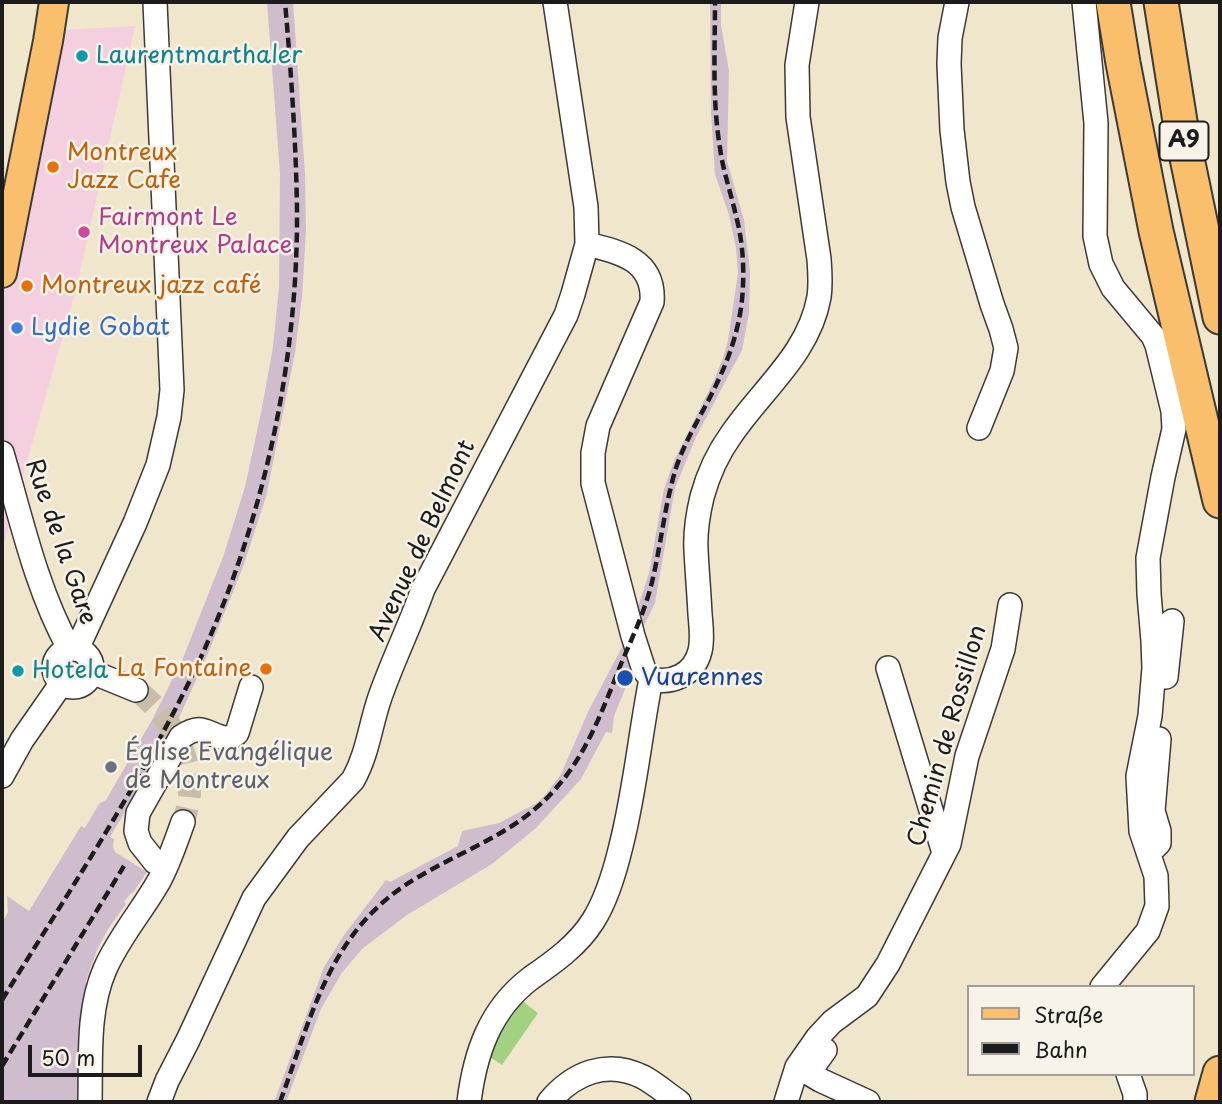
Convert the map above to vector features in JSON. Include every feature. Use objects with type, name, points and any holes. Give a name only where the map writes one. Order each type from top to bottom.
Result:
[{"type":"highway","name":"A9","points":[[1113,2],[1156,231],[1220,501]]},
{"type":"highway","name":"A9","points":[[1161,2],[1180,121],[1220,317]]},
{"type":"highway","points":[[1212,1102],[1220,1073]]},
{"type":"main road","points":[[2,273],[54,2]]},
{"type":"street","points":[[73,648],[87,655],[92,672],[86,682],[69,687],[57,679],[53,667],[58,655],[73,648],[135,523],[158,465],[169,417],[172,390],[155,2]]},
{"type":"street","name":"Avenue de Belmont","points":[[159,1102],[254,898],[298,838],[357,772],[365,755],[381,695],[423,589],[566,315],[587,244],[586,207],[555,2]]},
{"type":"street","points":[[650,679],[662,682],[674,680],[689,669],[699,655],[702,636],[696,547],[703,495],[711,471],[731,434],[778,377],[803,340],[819,297],[818,259],[798,117],[797,65],[807,2]]},
{"type":"street","points":[[957,2],[948,64],[951,130],[958,182],[1006,348],[1002,371],[979,428]]},
{"type":"street","points":[[1084,2],[1096,123],[1094,210],[1097,247],[1101,264],[1113,288],[1153,335],[1173,411],[1174,429],[1148,558],[1154,668],[1150,716],[1139,776],[1141,831],[1156,876],[1157,906],[1148,931],[1104,985]]},
{"type":"street","points":[[469,1102],[475,1062],[487,1030],[509,998],[574,944],[593,921],[610,886],[631,807],[650,679],[644,670],[633,636],[593,483],[592,466],[598,426],[652,302],[653,290],[650,279],[636,262],[622,254],[587,244]]},
{"type":"street","name":"Rue de la Gare","points":[[2,453],[55,623],[73,648]]},
{"type":"street","name":"Chemin de Rossillon","points":[[786,1102],[797,1067],[818,1037],[832,1022],[867,996],[888,964],[949,844],[967,755],[1003,649],[1010,604]]},
{"type":"street","points":[[1149,853],[1159,843],[1159,831],[1153,811],[1172,621]]},
{"type":"street","points":[[888,668],[944,853]]},
{"type":"street","points":[[92,672],[136,690]]},
{"type":"street","points":[[2,776],[22,740],[61,684]]},
{"type":"street","points":[[165,868],[155,862],[140,843],[136,831],[138,813],[181,737],[191,730],[200,729],[219,738],[229,739],[237,733],[251,687]]},
{"type":"street","points":[[90,1102],[93,1022],[102,978],[113,953],[165,868],[184,822]]},
{"type":"street","points":[[832,1022],[838,1036],[820,1055],[810,1074],[868,1102]]},
{"type":"street","points":[[549,1102],[569,1082],[583,1074],[614,1069],[641,1076],[679,1102]]},
{"type":"street","points":[[1129,1076],[1135,1102]]},
{"type":"shaded area","points":[[267,2],[293,2],[305,174],[306,230],[295,353],[266,497],[243,567],[173,731],[110,837],[114,839],[115,852],[147,872],[108,929],[86,980],[84,1102],[2,1102],[2,923],[8,912],[7,896],[29,911],[81,826],[85,828],[99,804],[106,800],[152,720],[183,658],[223,557],[245,487],[273,347],[279,287],[280,173]]},
{"type":"shaded area","points":[[710,2],[721,2],[721,25],[729,71],[727,161],[744,220],[750,272],[749,313],[742,350],[696,437],[675,488],[655,603],[630,654],[633,670],[614,716],[612,733],[606,732],[581,779],[536,828],[492,864],[407,915],[362,949],[341,974],[321,1009],[286,1102],[274,1102],[324,967],[344,935],[386,880],[390,882],[458,846],[462,831],[499,823],[537,803],[546,794],[561,774],[588,712],[625,641],[649,573],[664,489],[674,461],[723,358],[738,273],[729,215],[715,174],[711,113]]},
{"type":"shaded area","points":[[135,26],[76,290],[2,549],[2,250],[61,30]]},
{"type":"green space","points":[[521,1000],[538,1013],[502,1065],[487,1055],[508,1016]]},
{"type":"tunnel","points":[[136,690],[163,716],[182,748],[190,785],[183,822]]},
{"type":"railway","points":[[2,1000],[106,832],[179,702],[223,604],[259,495],[284,382],[296,267],[296,158],[285,2]]},
{"type":"railway","points":[[280,1102],[315,1005],[345,946],[365,920],[389,897],[420,876],[510,827],[542,803],[557,787],[578,759],[594,728],[641,616],[654,571],[676,468],[727,359],[742,298],[741,241],[717,130],[714,75],[715,2]]},
{"type":"railway","points":[[2,1066],[124,866]]},
{"type":"place","name":"Laurentmarthaler","points":[[82,56]]},
{"type":"place","name":"Montreux Jazz Cafe","points":[[53,167]]},
{"type":"place","name":"Fairmont Le Montreux Palace","points":[[84,232]]},
{"type":"place","name":"Montreux jazz café","points":[[27,286]]},
{"type":"place","name":"Lydie Gobat","points":[[17,328]]},
{"type":"place","name":"La Fontaine","points":[[266,669]]},
{"type":"place","name":"Hotela","points":[[18,671]]},
{"type":"place","name":"Vuarennes","points":[[625,678]]},
{"type":"place","name":"Église Evangélique de Montreux","points":[[111,767]]}]
